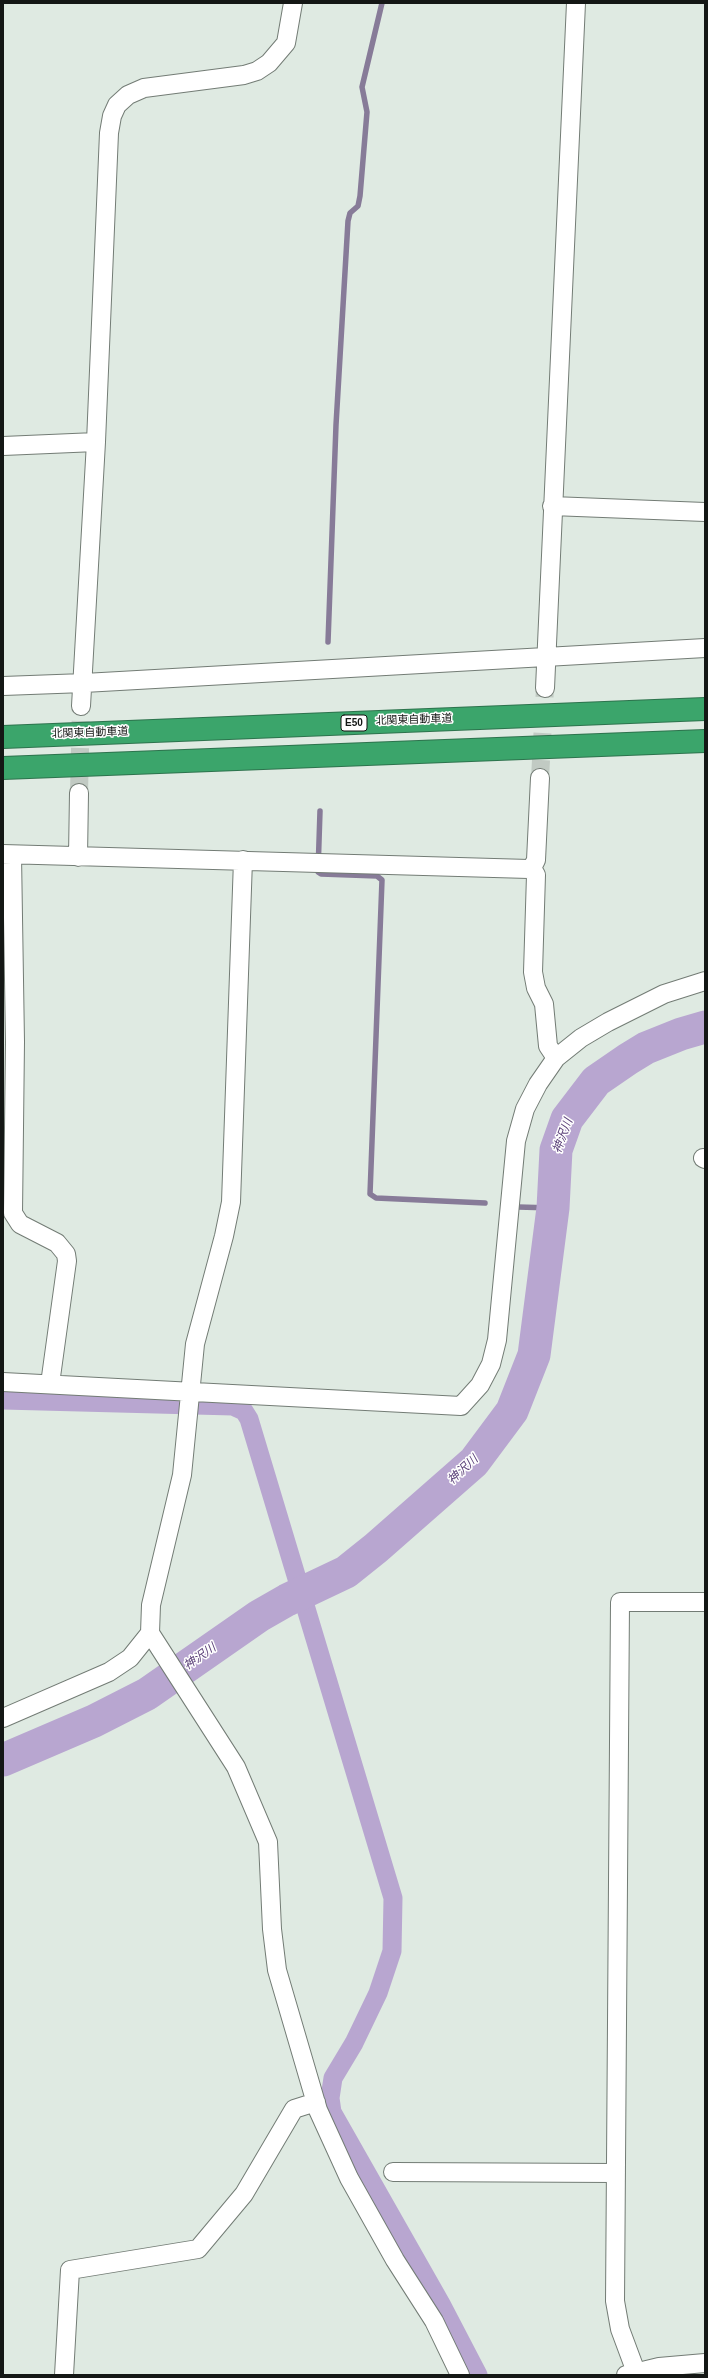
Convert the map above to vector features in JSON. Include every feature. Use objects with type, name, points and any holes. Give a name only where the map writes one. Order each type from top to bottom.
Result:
[{"type":"highway","name":"北関東自動車道","points":[[3,737],[705,709]]},
{"type":"highway","points":[[3,768],[705,741]]},
{"type":"street","points":[[81,706],[84,683],[96,442],[108,141],[112,116],[117,105],[128,95],[144,88],[244,75],[263,67],[278,56],[286,43],[293,3]]},
{"type":"street","points":[[545,688],[552,506],[576,3]]},
{"type":"street","points":[[3,446],[96,442]]},
{"type":"street","points":[[552,506],[705,512]]},
{"type":"street","points":[[3,686],[84,683],[705,648]]},
{"type":"street","points":[[532,868],[536,860],[540,778]]},
{"type":"street","points":[[78,857],[79,793]]},
{"type":"street","points":[[50,1384],[67,1261],[66,1254],[57,1244],[20,1224],[13,1213],[16,1042],[8,854],[78,857],[243,860],[522,870],[532,868]]},
{"type":"street","points":[[243,860],[231,1202],[224,1236],[195,1344],[190,1401],[178,1496],[151,1605],[154,1640],[236,1767],[268,1842],[272,1929],[277,1970],[316,2102],[349,2178],[395,2260],[434,2321],[460,2375]]},
{"type":"street","points":[[532,868],[536,875],[533,972],[536,988],[544,1004],[548,1046],[556,1058]]},
{"type":"street","points":[[3,1382],[50,1384],[190,1401],[461,1406],[480,1385],[491,1364],[497,1340],[519,1127],[525,1109],[538,1084],[556,1058],[581,1038],[636,1007],[664,994],[705,981]]},
{"type":"street","points":[[705,1602],[620,1602],[615,2301],[631,2374],[659,2367],[705,2363]]},
{"type":"street","points":[[3,1718],[109,1672],[154,1640]]},
{"type":"street","points":[[64,2375],[70,2270],[198,2250],[244,2194],[294,2109],[316,2102]]},
{"type":"street","points":[[393,2172],[616,2173]]},
{"type":"waterway","points":[[328,642],[336,425],[348,221],[350,213],[358,206],[360,196],[367,112],[362,87],[382,3]]},
{"type":"waterway","points":[[320,811],[318,872],[321,874],[377,876],[382,880],[370,1194],[376,1198],[485,1203]]},
{"type":"waterway","name":"神沢川","points":[[3,1760],[94,1721],[147,1694],[259,1616],[287,1600],[346,1572],[376,1548],[474,1462],[512,1411],[534,1355],[553,1208],[556,1150],[567,1119],[596,1081],[628,1059],[646,1048],[681,1034],[705,1027]]},
{"type":"waterway","points":[[518,1207],[553,1208]]},
{"type":"waterway","points":[[3,1400],[233,1406],[244,1411],[249,1419],[393,1898],[392,1951],[378,1993],[354,2043],[333,2078],[330,2098],[332,2112],[441,2304],[478,2375]]},
{"type":"tunnel","points":[[540,778],[545,688]]},
{"type":"tunnel","points":[[79,793],[81,706]]}]
